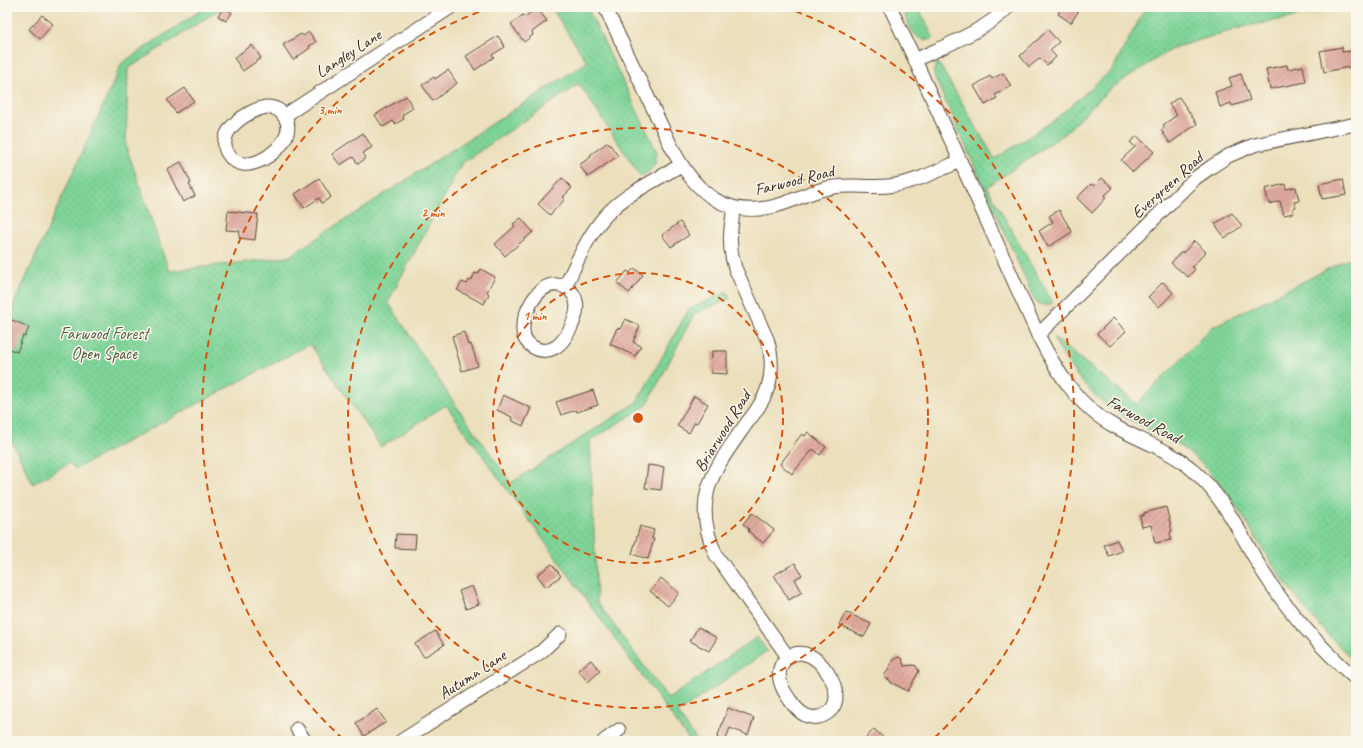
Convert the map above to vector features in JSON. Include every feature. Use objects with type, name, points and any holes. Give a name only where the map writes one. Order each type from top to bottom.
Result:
[{"type":"street","name":"Langley Lane","points":[[284,116],[451,7]]},
{"type":"street","name":"Farwood Road","points":[[605,7],[681,165],[705,193],[734,208],[752,209],[774,206],[819,190],[838,186],[900,184],[960,161]]},
{"type":"street","name":"Farwood Road","points":[[890,7],[1038,335],[1056,369],[1086,406],[1104,420],[1115,427],[1169,452],[1193,470],[1204,481],[1222,504],[1264,573],[1283,600],[1311,635],[1356,679]]},
{"type":"street","points":[[915,60],[972,33],[991,21],[1008,7]]},
{"type":"street","points":[[266,107],[275,108],[284,116],[288,128],[287,137],[270,155],[247,165],[238,163],[228,155],[224,143],[226,135],[243,117],[257,109],[266,107]]},
{"type":"street","name":"Evergreen Road","points":[[1038,335],[1194,179],[1211,167],[1228,156],[1254,146],[1356,124]]},
{"type":"street","points":[[565,287],[590,237],[604,218],[622,201],[681,165]]},
{"type":"street","name":"Briarwood Road","points":[[734,208],[729,237],[732,258],[735,268],[767,339],[770,350],[771,368],[768,389],[759,407],[714,471],[706,499],[706,528],[716,555],[788,657]]},
{"type":"street","points":[[553,284],[565,287],[574,295],[577,304],[576,313],[570,328],[562,341],[556,347],[547,350],[535,348],[525,340],[523,331],[524,322],[529,307],[537,294],[544,288],[553,284]]},
{"type":"street","name":"Autumn Lane","points":[[401,741],[541,652],[560,634]]},
{"type":"street","points":[[800,653],[808,655],[816,660],[826,672],[834,685],[836,694],[833,707],[827,713],[819,717],[806,716],[789,698],[781,685],[778,676],[780,667],[788,657],[800,653]]},
{"type":"street","points":[[297,729],[305,741]]},
{"type":"street","points":[[604,741],[619,730]]},
{"type":"green space","name":"Farwood Forest Open Space","points":[[206,7],[223,7],[128,69],[126,146],[169,271],[288,257],[587,62],[551,7],[587,7],[657,152],[653,167],[641,177],[579,84],[462,163],[388,302],[452,400],[511,483],[637,402],[689,309],[727,292],[730,299],[694,314],[647,405],[590,441],[597,602],[668,699],[757,637],[767,651],[678,713],[697,741],[690,741],[446,405],[381,447],[310,344],[75,469],[69,463],[33,484],[7,432],[7,320],[122,63]]},
{"type":"green space","points":[[901,7],[918,7],[934,38],[927,40],[921,39],[917,36],[909,25]]},
{"type":"green space","points":[[1146,7],[1345,7],[1243,27],[1173,48],[1110,89],[1064,134],[987,187],[1053,303],[1043,305],[1038,303],[1034,298],[935,78],[935,67],[938,62],[995,159],[1054,120],[1112,70]]},
{"type":"green space","points":[[1356,255],[1356,663],[1323,629],[1293,594],[1238,509],[1218,481],[1206,468],[1178,445],[1117,413],[1095,395],[1067,362],[1053,337],[1137,404],[1212,327]]},
{"type":"building","points":[[224,7],[232,13],[226,21],[218,16]]},
{"type":"building","points":[[1062,7],[1081,7],[1071,23],[1058,14]]},
{"type":"building","points":[[537,8],[547,21],[532,32],[533,35],[524,42],[511,24],[523,15],[525,17]]},
{"type":"building","points":[[42,15],[53,24],[40,39],[29,29]]},
{"type":"building","points":[[1048,30],[1059,42],[1050,50],[1056,57],[1047,65],[1040,58],[1029,67],[1020,56]]},
{"type":"building","points":[[309,32],[316,42],[293,60],[283,45],[301,34],[303,36]]},
{"type":"building","points":[[498,36],[505,47],[492,55],[494,57],[475,70],[466,56]]},
{"type":"building","points":[[252,45],[261,58],[243,71],[234,58]]},
{"type":"building","points":[[1342,47],[1342,52],[1351,51],[1354,66],[1324,72],[1320,51]]},
{"type":"building","points":[[1287,65],[1288,69],[1303,66],[1306,82],[1270,89],[1266,69]]},
{"type":"building","points":[[448,70],[457,83],[433,101],[422,85],[434,77],[435,79]]},
{"type":"building","points":[[1003,73],[1011,86],[995,95],[997,98],[985,105],[974,86],[990,76],[992,79]]},
{"type":"building","points":[[1241,74],[1250,100],[1232,106],[1231,103],[1220,107],[1215,92],[1232,86],[1229,78]]},
{"type":"building","points":[[185,88],[194,101],[176,113],[167,100]]},
{"type":"building","points":[[406,96],[413,108],[402,115],[404,119],[395,124],[393,121],[383,127],[375,115]]},
{"type":"building","points":[[1179,97],[1197,124],[1170,143],[1161,130],[1165,127],[1163,125],[1177,115],[1169,104]]},
{"type":"building","points":[[363,133],[372,147],[363,153],[366,158],[358,164],[353,157],[340,165],[332,154]]},
{"type":"building","points":[[1137,136],[1154,152],[1133,172],[1121,160],[1135,147],[1130,142]]},
{"type":"building","points":[[608,142],[618,156],[588,177],[579,165]]},
{"type":"building","points":[[181,162],[191,183],[189,184],[195,196],[183,202],[167,169]]},
{"type":"building","points":[[319,178],[331,197],[322,203],[319,198],[304,208],[295,194]]},
{"type":"building","points":[[562,178],[572,188],[563,197],[565,199],[550,215],[538,204]]},
{"type":"building","points":[[1102,178],[1113,188],[1104,196],[1106,198],[1092,213],[1077,198],[1091,184],[1094,186]]},
{"type":"building","points":[[1343,179],[1346,195],[1322,199],[1319,184]]},
{"type":"building","points":[[1285,184],[1286,189],[1296,187],[1299,201],[1294,202],[1296,207],[1293,208],[1294,213],[1284,215],[1280,201],[1269,204],[1265,189]]},
{"type":"building","points":[[1059,210],[1072,232],[1048,247],[1039,231],[1053,222],[1049,216]]},
{"type":"building","points":[[228,211],[258,214],[255,240],[239,238],[240,231],[226,230]]},
{"type":"building","points":[[1232,213],[1242,226],[1225,238],[1215,224]]},
{"type":"building","points":[[521,218],[533,232],[505,256],[495,244],[515,226],[513,224]]},
{"type":"building","points":[[680,222],[689,235],[671,247],[662,235]]},
{"type":"building","points":[[1194,241],[1206,252],[1192,267],[1195,269],[1188,277],[1171,263]]},
{"type":"building","points":[[634,268],[643,275],[629,293],[617,283],[627,271],[630,273]]},
{"type":"building","points":[[481,269],[495,277],[487,292],[489,294],[484,304],[457,290],[462,282],[467,284],[469,280],[471,281],[475,273],[478,274]]},
{"type":"building","points":[[1163,282],[1173,293],[1159,307],[1148,297]]},
{"type":"building","points":[[7,318],[29,327],[25,337],[23,336],[17,352],[7,348]]},
{"type":"building","points":[[1113,318],[1126,331],[1110,346],[1097,334]]},
{"type":"building","points":[[625,319],[640,326],[633,342],[641,346],[635,356],[610,344],[617,328],[620,329]]},
{"type":"building","points":[[464,332],[468,345],[471,344],[478,366],[462,371],[452,336]]},
{"type":"building","points":[[712,351],[727,351],[727,374],[711,373]]},
{"type":"building","points":[[593,390],[598,405],[577,412],[576,410],[561,415],[556,402]]},
{"type":"building","points":[[503,395],[531,408],[523,426],[511,420],[512,417],[497,410]]},
{"type":"building","points":[[694,396],[708,404],[697,423],[695,422],[689,433],[677,426]]},
{"type":"building","points":[[808,432],[826,447],[820,455],[813,449],[792,474],[780,464],[802,434],[805,436]]},
{"type":"building","points":[[648,465],[664,467],[661,490],[645,488]]},
{"type":"building","points":[[1166,507],[1172,531],[1170,532],[1171,540],[1155,543],[1151,525],[1142,527],[1140,516],[1144,515],[1144,513]]},
{"type":"building","points":[[752,513],[774,530],[763,543],[748,531],[749,529],[743,524]]},
{"type":"building","points":[[640,526],[654,530],[652,539],[654,539],[648,559],[632,554]]},
{"type":"building","points":[[396,534],[416,535],[415,549],[395,548]]},
{"type":"building","points":[[1117,540],[1122,551],[1109,556],[1104,545]]},
{"type":"building","points":[[795,563],[802,575],[795,579],[802,592],[789,600],[774,575]]},
{"type":"building","points":[[552,564],[561,576],[546,587],[537,575]]},
{"type":"building","points":[[661,578],[679,593],[668,606],[650,591]]},
{"type":"building","points":[[472,586],[479,604],[466,609],[459,591]]},
{"type":"building","points":[[846,612],[871,624],[864,637],[839,625]]},
{"type":"building","points":[[698,627],[717,638],[709,651],[690,641]]},
{"type":"building","points":[[435,631],[444,645],[424,657],[415,644]]},
{"type":"building","points":[[898,657],[902,659],[904,666],[916,666],[919,671],[908,691],[890,682],[891,681],[884,677],[893,660]]},
{"type":"building","points":[[591,660],[600,671],[588,682],[578,670]]},
{"type":"building","points":[[728,708],[754,718],[748,735],[730,728],[725,741],[717,738]]},
{"type":"building","points":[[377,709],[386,722],[364,736],[356,723]]},
{"type":"building","points":[[874,729],[887,741],[863,741]]}]
